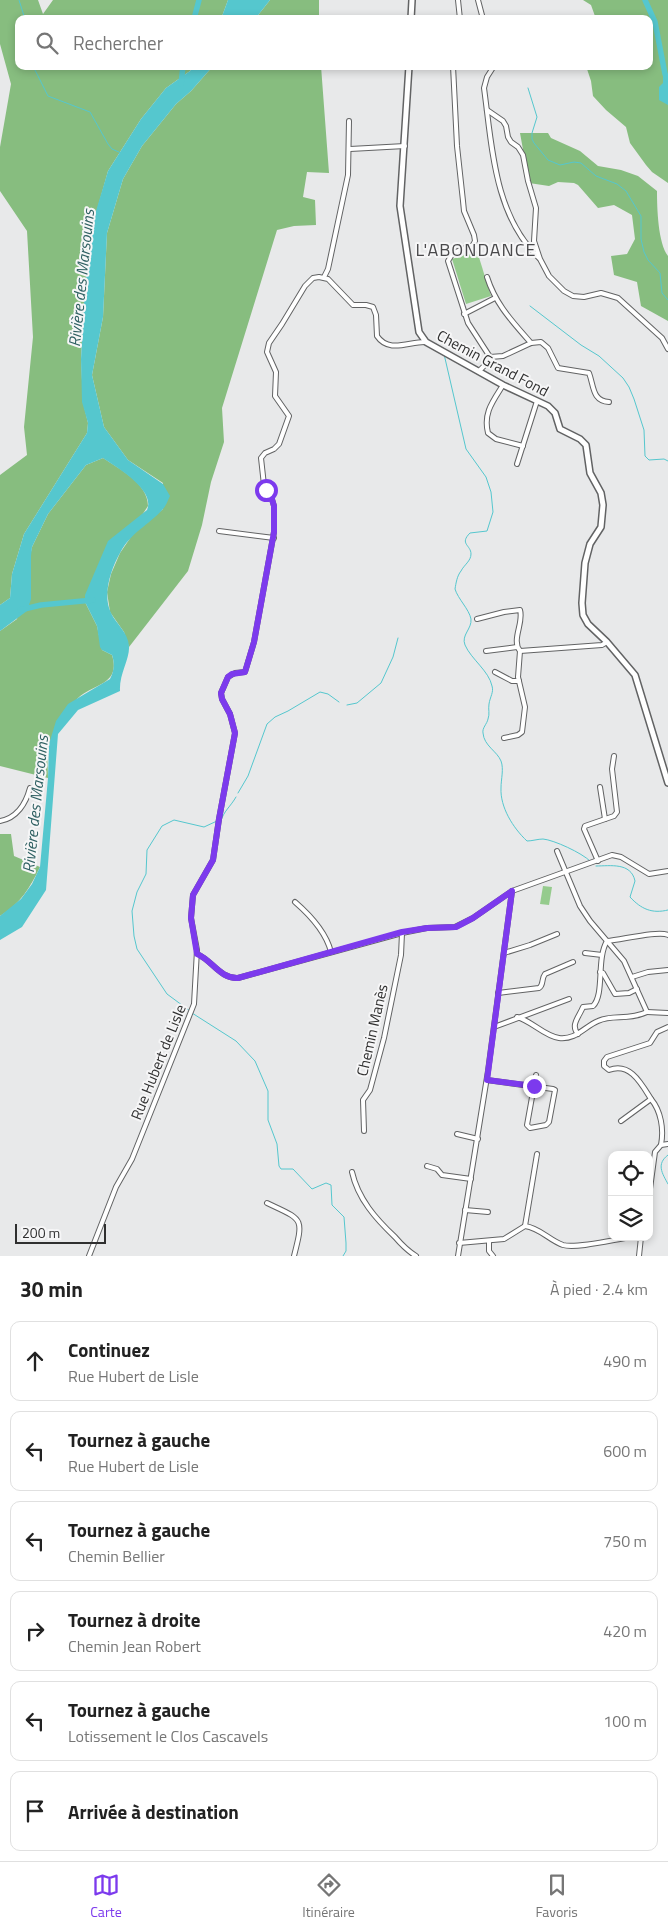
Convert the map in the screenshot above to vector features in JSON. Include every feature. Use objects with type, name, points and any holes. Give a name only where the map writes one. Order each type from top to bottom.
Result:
[{"type":"street","points":[[412,0],[412,15]]},
{"type":"street","points":[[458,0],[460,15]]},
{"type":"street","points":[[478,0],[483,15]]},
{"type":"street","name":"Chemin Grand Fond","points":[[409,70],[400,206],[418,332],[426,342],[503,385],[553,410],[560,429],[580,439],[586,445],[590,473],[601,493],[603,518],[601,527],[587,553],[581,610],[588,624],[607,642],[635,675],[668,783]]},
{"type":"street","points":[[453,70],[457,146],[464,211],[474,236],[474,244],[479,251]]},
{"type":"street","points":[[491,70],[484,88],[499,187],[523,241],[540,259]]},
{"type":"street","points":[[487,110],[503,121],[511,142],[518,147],[523,155],[536,208],[537,218],[533,233],[534,241],[540,259],[549,276],[564,291],[574,296],[584,297],[601,293],[618,298],[662,338],[668,349]]},
{"type":"street","points":[[349,121],[350,149],[347,150],[347,178],[328,269],[324,278],[328,279],[353,305],[373,307],[375,310],[377,336],[384,344],[395,346],[426,342]]},
{"type":"street","points":[[350,149],[405,146]]},
{"type":"street","points":[[474,244],[453,253],[448,261],[464,314],[490,357]]},
{"type":"street","name":"Rue Hubert de Lisle","points":[[90,1256],[109,1204],[132,1159],[194,1004],[197,954],[191,918],[193,895],[213,860],[218,821],[235,733],[230,714],[221,693],[228,677],[234,673],[244,673],[247,667],[274,538],[274,506],[271,496],[264,485],[261,458],[265,452],[274,449],[280,444],[288,416],[276,399],[276,372],[268,355],[267,348],[308,282],[316,277],[324,278]]},
{"type":"street","points":[[487,277],[495,298],[503,311],[531,343]]},
{"type":"street","points":[[464,314],[495,298]]},
{"type":"street","points":[[490,357],[503,356],[531,343],[541,342],[546,345],[558,368],[588,373],[596,396],[602,401],[609,402]]},
{"type":"street","points":[[479,372],[489,361],[490,357]]},
{"type":"street","points":[[503,385],[487,413],[488,433],[496,440],[523,446]]},
{"type":"street","points":[[517,464],[537,401]]},
{"type":"street","points":[[220,531],[274,538]]},
{"type":"street","points":[[477,619],[520,610],[519,681],[525,705],[522,732],[520,735],[504,738]]},
{"type":"street","points":[[486,651],[602,645],[607,642]]},
{"type":"street","points":[[495,672],[512,681],[519,681]]},
{"type":"street","points":[[598,860],[584,829],[585,826],[614,816],[617,812],[612,769],[614,756]]},
{"type":"street","points":[[600,787],[605,819]]},
{"type":"street","points":[[0,821],[22,807],[26,802],[30,788]]},
{"type":"street","points":[[557,851],[580,906],[620,956],[632,977],[647,1012]]},
{"type":"street","points":[[197,954],[206,958],[225,976],[234,978],[402,932],[427,928],[456,927],[473,918],[512,891],[616,855],[649,874],[668,871]]},
{"type":"street","points":[[458,1256],[487,1080],[512,891]]},
{"type":"street","points":[[295,902],[315,923],[331,952]]},
{"type":"street","name":"Chemin Manès","points":[[364,1131],[363,1100],[370,1090],[384,1038],[401,955],[402,932]]},
{"type":"street","points":[[608,941],[658,932],[668,935]]},
{"type":"street","points":[[504,953],[557,934]]},
{"type":"street","points":[[578,1034],[574,1026],[583,1007],[593,1006],[599,998],[602,955],[608,941]]},
{"type":"street","points":[[584,953],[602,955]]},
{"type":"street","points":[[498,993],[539,988],[542,985],[545,974],[573,962]]},
{"type":"street","points":[[632,977],[648,972],[668,970]]},
{"type":"street","points":[[600,972],[604,973],[615,994],[629,993],[637,989]]},
{"type":"street","points":[[494,1027],[569,999]]},
{"type":"street","points":[[517,1017],[557,1038],[568,1038],[578,1034],[599,1020],[638,1016],[647,1012],[668,1013]]},
{"type":"street","points":[[653,1158],[661,1145],[662,1128],[658,1109],[642,1084],[626,1069],[618,1067],[607,1069],[604,1066],[604,1061],[607,1057],[650,1043],[659,1030],[668,1027]]},
{"type":"street","points":[[487,1080],[534,1086],[554,1089],[549,1122],[546,1125],[529,1128],[527,1125],[534,1086],[536,1076]]},
{"type":"street","points":[[621,1121],[651,1099]]},
{"type":"street","points":[[457,1134],[478,1139]]},
{"type":"street","points":[[661,1145],[668,1144]]},
{"type":"street","points":[[525,1226],[536,1154]]},
{"type":"street","points":[[427,1166],[437,1169],[442,1175],[471,1178]]},
{"type":"street","points":[[352,1172],[356,1188],[363,1200],[380,1222],[416,1256]]},
{"type":"street","points":[[267,1203],[292,1215],[299,1223],[300,1232],[294,1255]]},
{"type":"street","points":[[465,1210],[488,1212]]},
{"type":"street","points":[[459,1243],[504,1239],[525,1226],[536,1229],[559,1243],[570,1246],[608,1240]]},
{"type":"street","points":[[489,1241],[489,1251],[493,1256]]},
{"type":"street","points":[[639,1256],[641,1241]]},
{"type":"green space","points":[[0,0],[38,0],[43,14],[53,0],[228,0],[222,15],[15,15],[15,70],[191,70],[166,88],[141,119],[108,171],[90,235],[84,302],[81,359],[83,402],[88,423],[87,433],[24,534],[12,574],[10,598],[0,605],[0,475],[27,455],[24,427],[33,337],[27,231],[0,191],[0,147],[11,84],[0,44]]},
{"type":"green space","points":[[270,0],[319,0],[319,15],[258,15]]},
{"type":"green space","points":[[583,0],[668,0],[668,183],[652,172],[630,143],[626,127],[593,96],[587,70],[653,70],[653,15],[595,15],[591,5]]},
{"type":"green space","points":[[209,70],[321,70],[329,173],[307,172],[303,197],[315,200],[316,225],[294,226],[277,230],[222,408],[224,442],[211,482],[202,525],[188,571],[129,647],[124,632],[110,612],[107,592],[111,574],[120,553],[133,534],[163,509],[163,483],[128,460],[104,427],[92,375],[103,317],[107,233],[123,179],[142,146],[176,104],[191,91]]},
{"type":"green space","points":[[520,133],[548,133],[551,138],[580,151],[598,166],[621,170],[638,176],[657,191],[660,234],[668,256],[668,321],[641,306],[637,282],[614,275],[611,256],[627,254],[635,239],[632,215],[614,205],[598,208],[578,185],[574,183],[558,182],[549,186],[529,183]]},
{"type":"green space","points":[[477,251],[491,296],[466,304],[452,259]]},
{"type":"green space","points":[[103,458],[138,484],[147,498],[148,506],[85,602],[97,626],[102,650],[112,655],[113,672],[104,682],[78,698],[58,727],[48,748],[48,778],[0,766],[0,631],[17,619],[32,547],[48,514],[86,465]]},
{"type":"green space","points":[[0,834],[11,834],[14,856],[40,867],[24,895],[0,916]]},
{"type":"green space","points":[[543,886],[552,887],[549,905],[540,904]]},
{"type":"water","points":[[228,0],[270,0],[258,15],[222,15]]},
{"type":"water","points":[[209,70],[191,91],[176,104],[142,146],[123,179],[107,233],[103,317],[92,375],[104,427],[128,460],[163,484],[170,496],[163,509],[134,534],[124,546],[114,567],[109,582],[108,606],[113,617],[122,628],[129,646],[120,691],[78,710],[58,734],[46,890],[22,927],[0,940],[0,916],[21,899],[32,884],[40,867],[49,744],[56,721],[68,704],[110,679],[112,673],[114,664],[112,655],[100,647],[97,626],[85,602],[85,595],[108,541],[147,510],[148,502],[146,495],[140,487],[125,473],[103,458],[86,465],[48,514],[32,547],[31,599],[27,611],[0,631],[0,605],[10,598],[12,574],[24,534],[87,433],[88,423],[82,402],[81,359],[84,302],[90,235],[108,171],[141,119],[166,88],[190,71]]},
{"type":"water","points":[[668,75],[668,105],[659,100],[659,87],[663,83],[663,76]]},
{"type":"waterway","points":[[19,0],[24,15]]},
{"type":"waterway","points":[[195,15],[199,0]]},
{"type":"waterway","points":[[645,0],[652,15]]},
{"type":"waterway","points":[[653,18],[665,74],[668,79]]},
{"type":"waterway","points":[[35,70],[48,96],[90,112],[108,144],[112,149],[121,153]]},
{"type":"waterway","points":[[181,84],[183,70]]},
{"type":"waterway","points":[[528,88],[537,117],[532,133],[534,143],[548,160],[560,165],[574,162],[581,163],[596,176],[617,184],[626,191],[641,216],[641,239],[644,252],[648,260],[660,273],[662,293],[668,300]]},
{"type":"waterway","points":[[530,306],[581,345],[599,356],[623,378],[634,399],[644,430],[645,456],[649,460],[664,459],[668,461]]},
{"type":"waterway","points":[[444,354],[466,449],[486,477],[491,492],[493,512],[487,531],[470,533],[467,537],[465,542],[471,551],[471,556],[459,575],[455,589],[471,619],[464,638],[465,645],[487,675],[492,688],[489,717],[483,731],[484,738],[501,761],[501,795],[505,810],[512,824],[522,836],[527,841],[543,839],[554,842],[575,851],[590,861]]},
{"type":"waterway","points":[[20,610],[41,605],[93,600]]},
{"type":"waterway","points":[[347,705],[357,703],[381,683],[393,657],[398,638]]},
{"type":"waterway","points":[[238,793],[248,776],[267,724],[275,717],[320,692],[328,694],[339,702]]},
{"type":"waterway","points":[[221,821],[236,797]]},
{"type":"waterway","points":[[190,1011],[167,994],[137,949],[132,911],[137,892],[146,874],[147,850],[162,826],[174,820],[204,827],[217,821]]},
{"type":"waterway","points":[[596,866],[619,866],[625,868],[633,875],[635,881],[630,897],[638,905],[652,911],[668,910]]},
{"type":"waterway","points":[[192,1013],[236,1041],[255,1061],[268,1091],[268,1120],[277,1144],[279,1166],[281,1169],[293,1169],[312,1189],[326,1183],[331,1185],[332,1205],[344,1217],[346,1251],[343,1256]]},
{"type":"waterway","points":[[668,1155],[664,1158],[661,1165],[668,1184]]},
{"type":"district","name":"L'ABONDANCE","points":[[476,249]]},
{"type":"route","points":[[266,490],[271,496],[274,506],[274,532],[254,642],[245,672],[234,673],[228,677],[220,695],[230,714],[235,733],[213,860],[193,895],[191,918],[197,954],[206,958],[225,976],[238,978],[402,932],[427,928],[456,927],[473,918],[512,891],[487,1080],[534,1086]]},
{"type":"water label","name":"Rivière des Marsouins","points":[[81,278]]},
{"type":"water label","name":"Rivière des Marsouins","points":[[35,804]]}]
